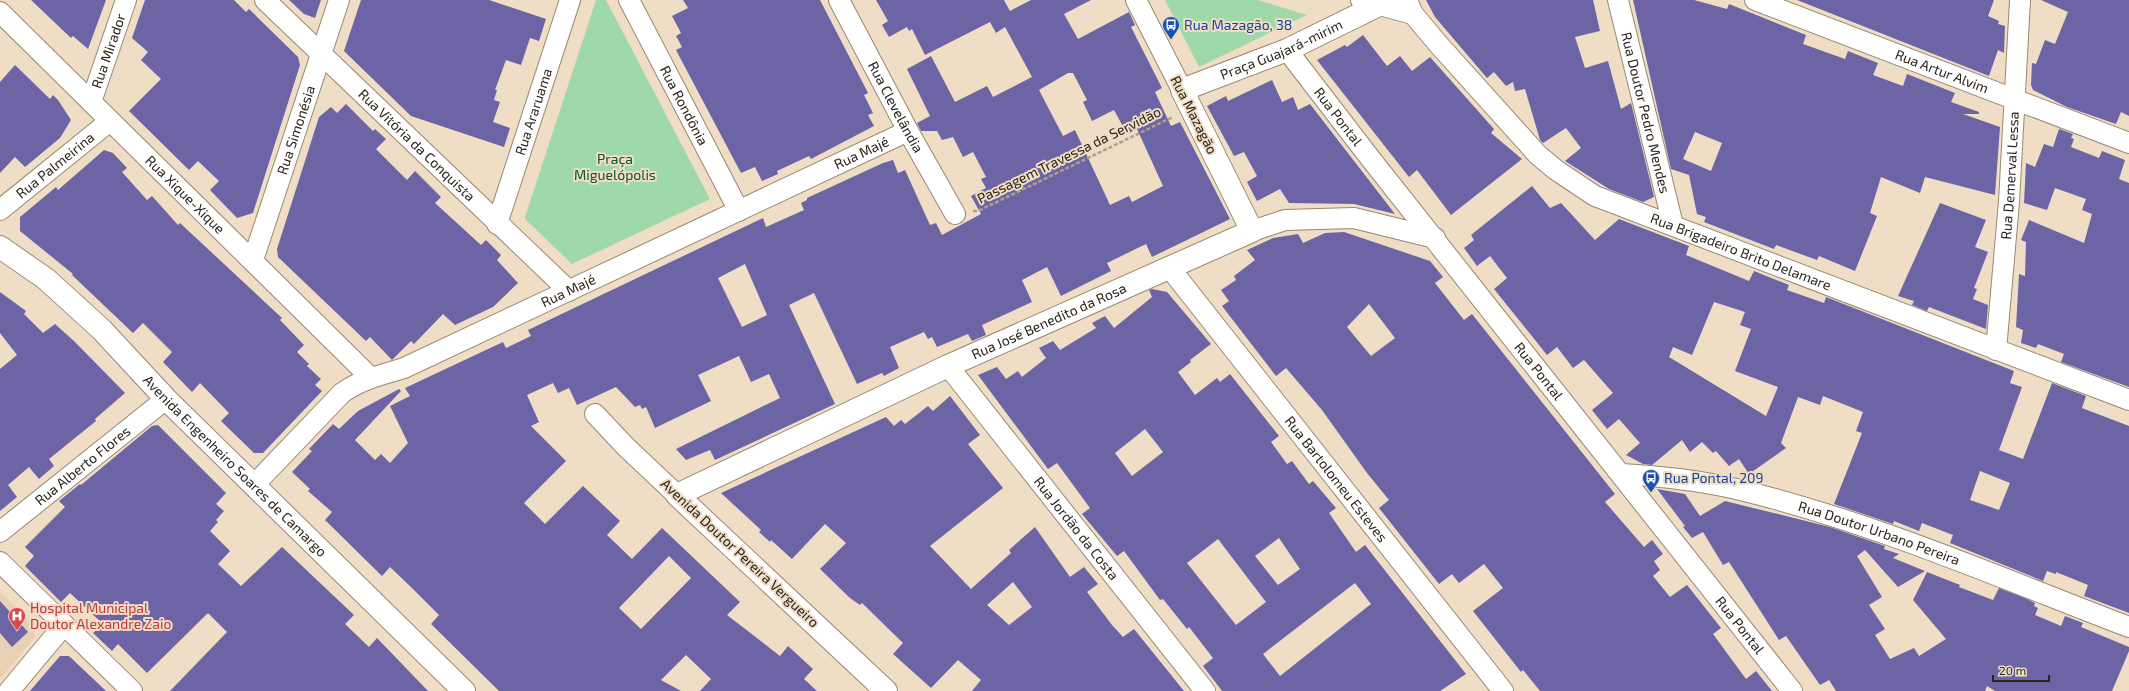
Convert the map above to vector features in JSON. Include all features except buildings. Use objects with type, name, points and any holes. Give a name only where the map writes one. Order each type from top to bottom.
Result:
[{"type":"street","name":"Rua Mirador","points":[[91,102],[126,0]]},
{"type":"street","name":"Rua Vitória da Conquista","points":[[265,0],[497,224],[569,291]]},
{"type":"street","name":"Rua Simonésia","points":[[253,260],[339,0]]},
{"type":"street","name":"Rua Araruama","points":[[497,224],[570,0]]},
{"type":"street","name":"Rua Rondônia","points":[[629,0],[739,211]]},
{"type":"street","name":"Rua Clevelândia","points":[[839,0],[908,130],[955,214]]},
{"type":"street","name":"Rua Mazagão","points":[[1136,0],[1252,231]]},
{"type":"street","name":"Rua Doutor Pedro Mendes","points":[[1618,0],[1673,225]]},
{"type":"street","name":"Rua Artur Alvim","points":[[1756,0],[2129,143]]},
{"type":"street","name":"Rua Demerval Lessa","points":[[1996,350],[2009,202],[2020,0]]},
{"type":"street","name":"Praça Guajará-mirim","points":[[1186,99],[1287,50],[1376,1]]},
{"type":"street","name":"Rua Brigadeiro Brito Delamare","points":[[1376,1],[1410,7],[1538,156],[1595,196],[2129,400]]},
{"type":"street","name":"Rua Xique-Xique","points":[[0,12],[370,377]]},
{"type":"street","name":"Rua Pontal","points":[[1287,50],[1370,158],[1435,238],[1792,691]]},
{"type":"street","name":"Rua Palmeirina","points":[[0,210],[110,121]]},
{"type":"street","name":"Rua Majé","points":[[254,485],[342,393],[352,386],[370,377],[404,368],[908,130]]},
{"type":"street","name":"Rua José Benedito da Rosa","points":[[677,495],[948,366],[1252,231],[1285,220],[1354,218],[1435,238]]},
{"type":"street","name":"Avenida Engenheiro Soares de Camargo","points":[[0,247],[46,279],[102,330],[166,399],[464,691]]},
{"type":"street","name":"Rua Bartolomeu Esteves","points":[[1169,267],[1503,691]]},
{"type":"street","name":"Rua Jordão da Costa","points":[[948,366],[1205,691]]},
{"type":"street","name":"Rua Alberto Flores","points":[[0,532],[166,399]]},
{"type":"street","name":"Avenida Doutor Pereira Vergueiro","points":[[595,414],[626,447],[886,691]]},
{"type":"street","name":"Rua Doutor Urbano Pereira","points":[[1621,474],[1652,476],[1730,488],[1799,506],[1874,530],[2129,627]]},
{"type":"street","points":[[0,562],[132,691]]},
{"type":"street","points":[[9,691],[64,624]]},
{"type":"path","name":"Passagem Travessa da Servidão","points":[[955,214],[978,211],[1186,99]]},
{"type":"shaded area","name":"Hospital Municipal Doutor Alexandre Zaio","points":[[0,592],[34,626],[35,637],[0,679]]},
{"type":"green space","name":"Praça Miguelópolis","points":[[596,0],[606,0],[710,199],[572,264],[525,219],[525,217]]},
{"type":"green space","points":[[1165,0],[1258,0],[1307,15],[1199,67]]},
{"type":"place","name":"Rua Mazagão, 38","points":[[1171,40]]},
{"type":"place","name":"Rua Pontal, 209","points":[[1651,493]]},
{"type":"place","name":"Hospital Municipal Doutor Alexandre Zaio","points":[[17,631]]}]
